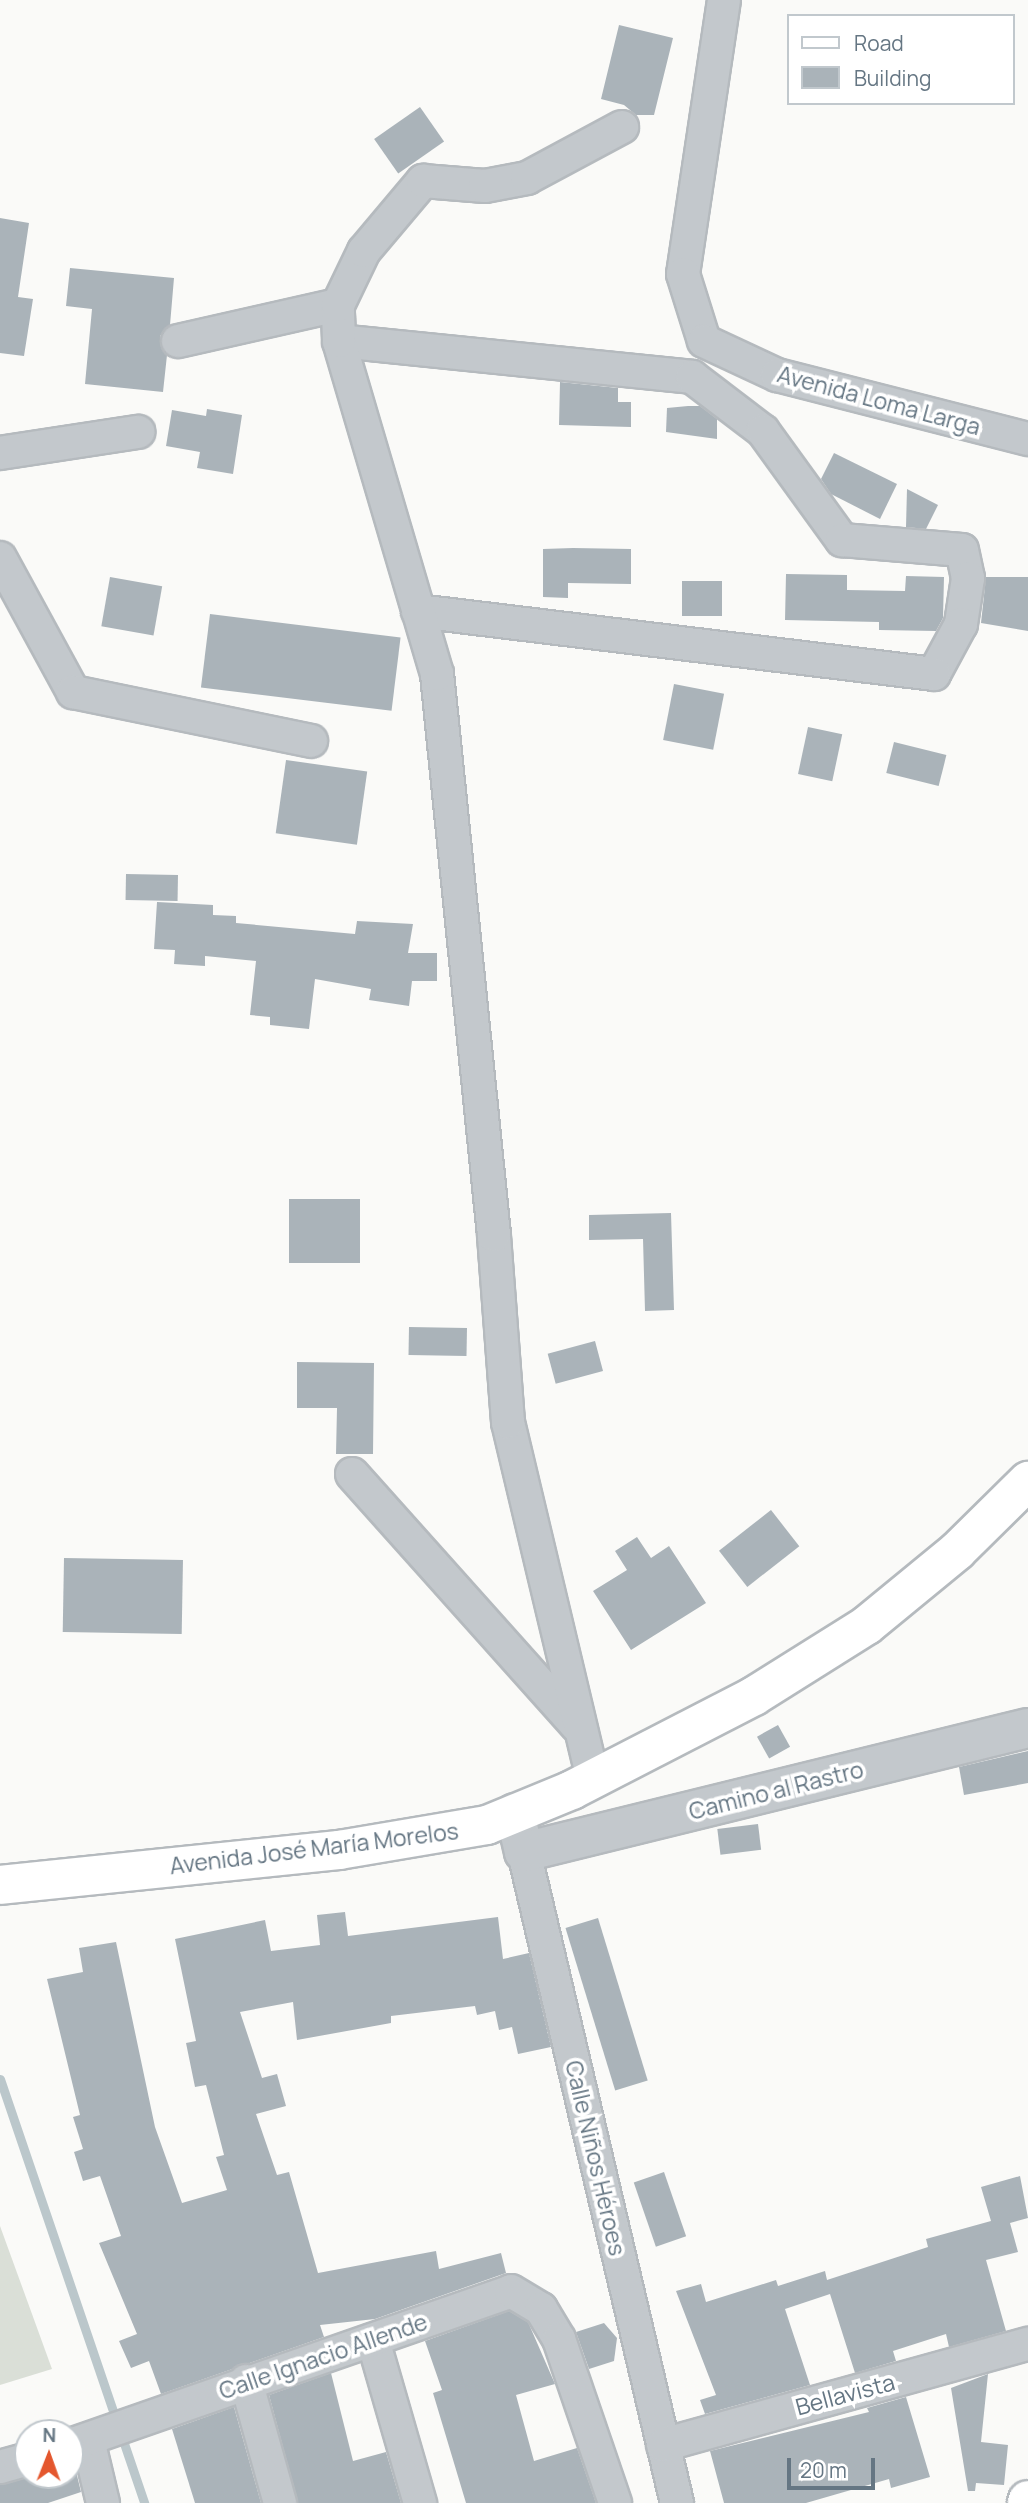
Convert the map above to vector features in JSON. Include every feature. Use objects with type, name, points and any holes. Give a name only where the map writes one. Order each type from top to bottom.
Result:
[{"type":"main road","name":"Avenida José María Morelos","points":[[0,1885],[339,1850],[447,1834],[515,1813],[593,1779],[754,1696],[867,1625],[957,1550],[1028,1481]]},
{"type":"street","name":"Avenida Loma Larga","points":[[724,0],[683,274],[705,341],[777,375],[1028,439]]},
{"type":"street","points":[[593,1779],[508,1422],[495,1235],[438,674],[339,341],[338,305],[364,251],[423,181],[485,186],[527,178],[622,127]]},
{"type":"street","points":[[178,341],[338,305]]},
{"type":"street","points":[[339,341],[692,377],[763,431],[842,540],[962,550],[968,578],[961,624],[934,674],[418,611]]},
{"type":"street","points":[[0,453],[138,432]]},
{"type":"street","points":[[0,558],[73,692],[312,741]]},
{"type":"street","points":[[352,1474],[581,1730]]},
{"type":"street","name":"Camino al Rastro","points":[[524,1852],[1028,1728]]},
{"type":"street","name":"Calle Niños Héroes","points":[[515,1813],[677,2503]]},
{"type":"street","name":"Calle Ignacio Allende","points":[[89,2439],[246,2381],[511,2291],[541,2309],[559,2339],[615,2503]]},
{"type":"street","points":[[373,2340],[420,2503]]},
{"type":"street","name":"Bellavista","points":[[663,2445],[1028,2344]]},
{"type":"street","points":[[246,2381],[280,2503]]},
{"type":"street","points":[[89,2439],[103,2503]]},
{"type":"shaded area","points":[[0,2226],[52,2369],[0,2385]]},
{"type":"building","points":[[619,25],[673,38],[654,115],[636,115],[624,105],[601,99]]},
{"type":"building","points":[[420,107],[444,141],[398,174],[374,139]]},
{"type":"building","points":[[0,218],[29,223],[18,297],[33,299],[24,356],[0,353]]},
{"type":"building","points":[[70,268],[174,278],[170,325],[160,336],[167,355],[163,392],[85,384],[92,309],[66,306]]},
{"type":"building","points":[[560,382],[618,388],[618,402],[631,402],[631,427],[559,425]]},
{"type":"building","points":[[700,406],[717,419],[717,439],[666,432],[667,408]]},
{"type":"building","points":[[207,409],[242,415],[233,474],[197,468],[200,452],[166,446],[172,410],[206,416]]},
{"type":"building","points":[[834,453],[897,484],[880,519],[831,494],[821,479]]},
{"type":"building","points":[[907,489],[938,505],[926,529],[906,527]]},
{"type":"building","points":[[543,549],[631,549],[631,584],[568,583],[568,598],[543,597]]},
{"type":"building","points":[[786,574],[847,575],[847,590],[905,591],[906,576],[944,577],[943,618],[936,631],[879,630],[879,622],[785,620]]},
{"type":"building","points":[[110,577],[162,586],[154,635],[101,626]]},
{"type":"building","points":[[986,577],[1028,577],[1028,631],[981,623]]},
{"type":"building","points":[[682,581],[722,581],[722,616],[682,616]]},
{"type":"building","points":[[210,614],[401,637],[392,711],[201,687]]},
{"type":"building","points":[[674,684],[724,694],[713,750],[663,740]]},
{"type":"building","points":[[808,727],[842,734],[832,781],[798,774]]},
{"type":"building","points":[[894,742],[946,755],[939,786],[886,773]]},
{"type":"building","points":[[286,760],[367,771],[357,845],[276,833]]},
{"type":"building","points":[[126,874],[178,875],[178,901],[126,900]]},
{"type":"building","points":[[157,902],[213,905],[213,915],[236,916],[236,923],[355,934],[357,921],[413,924],[408,953],[437,953],[437,981],[412,981],[409,1006],[369,1000],[371,989],[315,979],[309,1029],[270,1025],[270,1017],[250,1015],[256,961],[205,956],[205,966],[174,964],[175,950],[154,949]]},
{"type":"building","points":[[289,1199],[360,1199],[360,1263],[289,1263]]},
{"type":"building","points":[[671,1213],[674,1310],[645,1311],[643,1239],[589,1240],[589,1215]]},
{"type":"building","points":[[409,1327],[467,1328],[467,1356],[409,1355]]},
{"type":"building","points":[[595,1341],[603,1371],[556,1384],[548,1354]]},
{"type":"building","points":[[297,1362],[374,1363],[373,1454],[336,1454],[337,1408],[297,1408]]},
{"type":"building","points":[[771,1510],[799,1546],[747,1587],[719,1551]]},
{"type":"building","points":[[637,1537],[651,1558],[669,1546],[706,1603],[631,1650],[593,1591],[627,1570],[615,1551]]},
{"type":"building","points":[[64,1558],[183,1560],[182,1634],[63,1632]]},
{"type":"building","points":[[778,1725],[790,1747],[769,1759],[757,1737]]},
{"type":"building","points":[[1028,1751],[1028,1783],[964,1795],[959,1767]]},
{"type":"building","points":[[758,1824],[761,1850],[720,1855],[717,1829]]},
{"type":"building","points":[[345,1912],[348,1936],[498,1917],[503,1959],[529,1953],[551,2047],[518,2054],[512,2027],[499,2030],[495,2011],[477,2015],[475,2006],[391,2016],[391,2023],[297,2040],[293,2002],[240,2012],[262,2078],[277,2074],[286,2106],[256,2114],[277,2175],[289,2172],[318,2273],[436,2251],[439,2269],[501,2253],[506,2273],[375,2319],[320,2325],[324,2337],[161,2394],[149,2361],[131,2368],[119,2341],[137,2334],[99,2243],[121,2236],[100,2176],[83,2181],[74,2152],[83,2149],[73,2117],[80,2115],[47,1979],[83,1972],[79,1948],[116,1942],[155,2127],[182,2203],[227,2190],[216,2157],[224,2155],[206,2085],[195,2087],[186,2043],[196,2041],[175,1939],[265,1920],[271,1951],[320,1945],[317,1915]]},
{"type":"building","points":[[598,1918],[648,2081],[615,2091],[565,1928]]},
{"type":"building","points":[[664,2172],[686,2236],[656,2247],[634,2182]]},
{"type":"building","points":[[1020,2176],[1028,2218],[1010,2223],[1018,2252],[986,2260],[1006,2331],[949,2347],[946,2334],[893,2351],[896,2361],[855,2373],[830,2294],[785,2309],[810,2385],[705,2414],[700,2400],[716,2395],[676,2291],[701,2284],[706,2302],[776,2280],[778,2286],[825,2271],[827,2280],[928,2247],[926,2239],[991,2221],[981,2187]]},
{"type":"building","points":[[509,2311],[528,2322],[555,2384],[516,2395],[534,2461],[577,2448],[596,2503],[466,2503],[433,2393],[442,2390],[425,2341]]},
{"type":"building","points":[[604,2323],[617,2338],[614,2361],[589,2369],[576,2332]]},
{"type":"building","points":[[331,2373],[353,2461],[386,2452],[401,2503],[298,2503],[269,2395]]},
{"type":"building","points":[[988,2374],[981,2442],[1008,2445],[1004,2485],[976,2483],[975,2491],[968,2491],[951,2388]]},
{"type":"building","points":[[906,2397],[930,2477],[891,2488],[889,2479],[806,2503],[724,2503],[710,2451],[869,2412],[867,2408]]},
{"type":"building","points":[[234,2407],[261,2503],[195,2503],[172,2429]]},
{"type":"building","points":[[14,2481],[14,2489],[80,2489],[81,2492],[48,2503],[0,2503],[0,2485]]},
{"type":"waterway","points":[[0,2079],[144,2503]]}]
